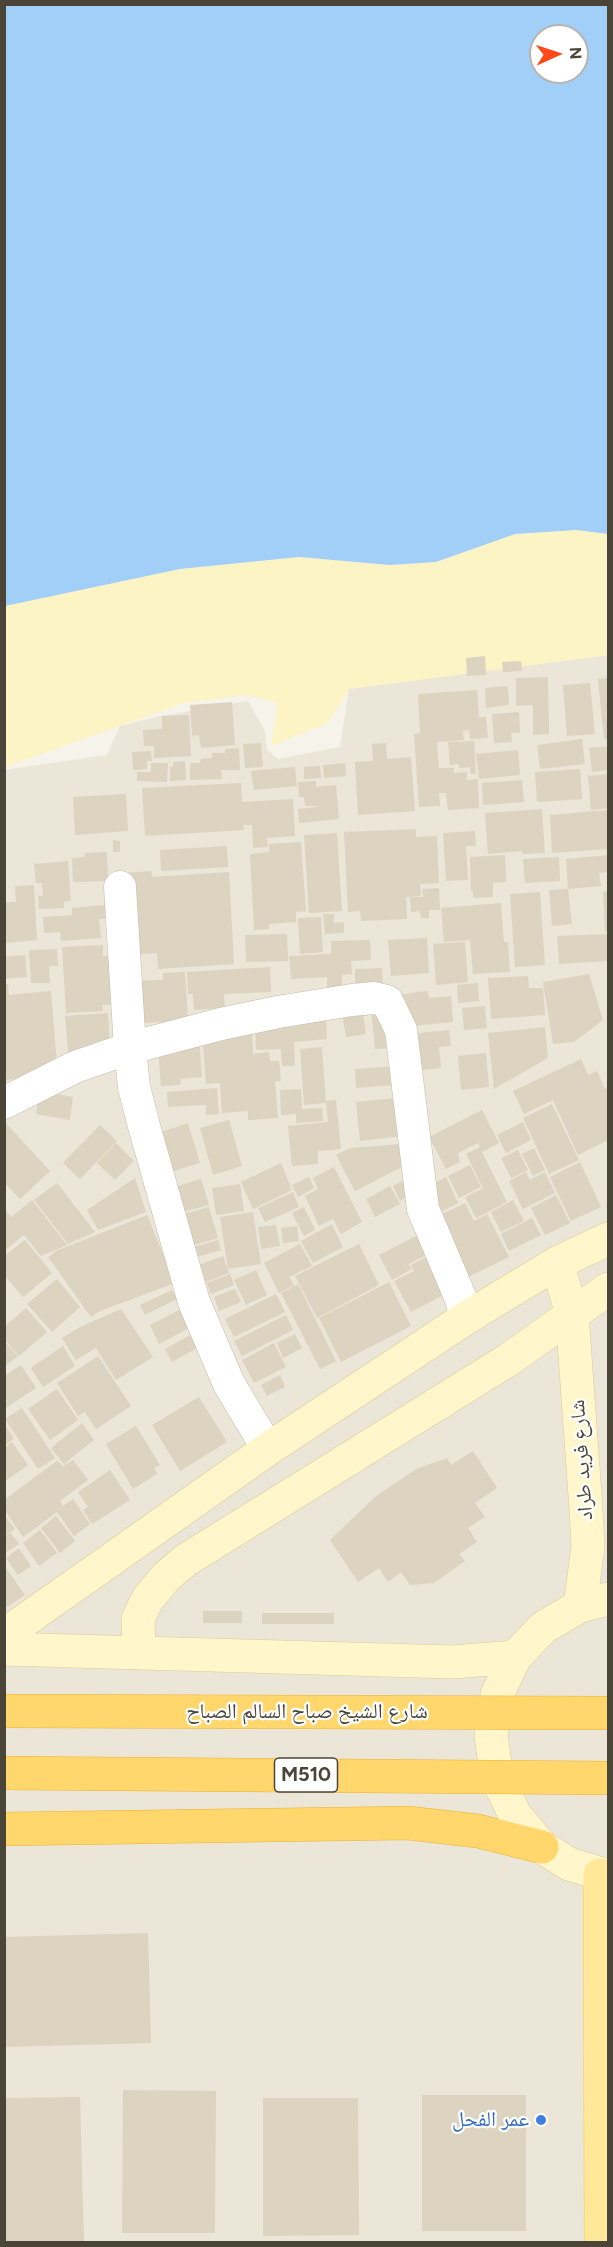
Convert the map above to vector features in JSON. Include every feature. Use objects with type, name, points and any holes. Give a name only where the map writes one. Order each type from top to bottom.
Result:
[{"type":"highway","name":"شارع الشيخ صباح السالم الصباح","points":[[4,1711],[609,1713]]},
{"type":"highway","name":"M510","points":[[4,1773],[609,1778]]},
{"type":"highway","points":[[4,1829],[408,1823],[478,1832],[542,1847]]},
{"type":"main road","points":[[601,2242],[604,1876]]},
{"type":"street","points":[[120,887],[130,1048],[134,1087],[144,1126],[194,1302],[229,1384],[268,1449]]},
{"type":"street","points":[[4,1103],[75,1067],[130,1048],[221,1024],[278,1012],[374,998],[387,1001],[401,1030],[423,1209],[461,1299],[466,1318]]},
{"type":"street","points":[[4,1635],[268,1449],[466,1318],[557,1263],[609,1239]]},
{"type":"street","name":"شارع فريد طراد","points":[[557,1263],[572,1314],[594,1603]]},
{"type":"street","points":[[139,1653],[138,1619],[147,1600],[166,1577],[186,1560],[508,1360],[609,1289]]},
{"type":"street","points":[[594,1603],[544,1627],[515,1657],[497,1695],[491,1736],[497,1778],[514,1815],[542,1847],[569,1864],[604,1876]]},
{"type":"street","points":[[4,1649],[453,1662],[515,1657]]},
{"type":"shaded area","points":[[608,655],[608,2242],[5,2242],[4,770],[107,755],[120,726],[161,716],[248,701],[265,731],[267,750],[278,759],[340,747],[349,689]]},
{"type":"sand","points":[[576,530],[608,534],[608,655],[349,689],[328,723],[271,746],[278,703],[248,695],[184,703],[5,767],[5,606],[180,569],[299,557],[390,565],[436,562],[515,534]]},
{"type":"water","points":[[4,5],[608,5],[608,534],[576,530],[515,534],[436,562],[390,565],[299,557],[180,569],[5,606]]},
{"type":"building","points":[[485,656],[486,675],[467,676],[466,658]]},
{"type":"building","points":[[521,661],[522,671],[503,672],[502,662]]},
{"type":"building","points":[[548,677],[549,734],[533,735],[533,705],[516,706],[516,678]]},
{"type":"building","points":[[608,678],[608,739],[604,739],[598,679]]},
{"type":"building","points":[[590,683],[595,734],[567,736],[563,685]]},
{"type":"building","points":[[508,686],[509,705],[486,708],[485,688]]},
{"type":"building","points":[[477,690],[479,717],[486,717],[488,738],[470,739],[469,730],[463,731],[464,740],[437,742],[439,768],[454,768],[454,773],[467,772],[467,780],[478,779],[479,808],[448,810],[446,793],[439,793],[440,806],[419,807],[414,734],[420,733],[418,694]]},
{"type":"building","points":[[232,702],[235,745],[201,748],[199,735],[192,736],[190,705]]},
{"type":"building","points":[[519,712],[520,733],[511,733],[512,742],[494,743],[492,714]]},
{"type":"building","points":[[189,715],[191,756],[154,758],[154,746],[144,746],[143,730],[162,729],[162,716]]},
{"type":"building","points":[[582,739],[585,764],[540,769],[537,745]]},
{"type":"building","points":[[474,741],[476,774],[471,774],[470,767],[459,768],[459,764],[450,765],[448,742]]},
{"type":"building","points":[[261,743],[263,767],[245,768],[243,744]]},
{"type":"building","points":[[386,743],[387,759],[411,757],[415,811],[358,815],[355,762],[373,761],[372,744]]},
{"type":"building","points":[[608,746],[608,770],[592,772],[589,748]]},
{"type":"building","points":[[239,748],[240,770],[221,770],[222,779],[190,780],[190,763],[200,763],[201,759],[212,758],[212,753],[225,753],[225,749]]},
{"type":"building","points":[[518,750],[520,775],[479,779],[476,754]]},
{"type":"building","points":[[151,751],[152,761],[147,761],[147,769],[133,770],[132,752]]},
{"type":"building","points":[[185,761],[186,780],[170,781],[170,767],[173,767],[173,762]]},
{"type":"building","points":[[151,763],[168,763],[167,782],[137,781],[137,772],[151,772]]},
{"type":"building","points":[[345,763],[346,776],[324,778],[323,765]]},
{"type":"building","points":[[320,766],[321,778],[304,779],[304,767]]},
{"type":"building","points":[[295,767],[297,786],[254,790],[251,771]]},
{"type":"building","points":[[580,769],[582,799],[537,802],[535,772]]},
{"type":"building","points":[[608,774],[608,808],[591,810],[588,776]]},
{"type":"building","points":[[522,780],[524,802],[483,805],[482,783]]},
{"type":"building","points":[[316,781],[316,787],[336,785],[339,819],[299,823],[298,809],[318,806],[305,806],[304,797],[299,797],[298,782]]},
{"type":"building","points":[[241,783],[242,802],[293,799],[295,836],[267,838],[268,847],[253,848],[252,825],[243,825],[244,830],[145,836],[142,788]]},
{"type":"building","points":[[126,794],[128,831],[75,835],[73,797]]},
{"type":"building","points":[[542,809],[545,853],[522,854],[522,851],[488,854],[485,813]]},
{"type":"building","points":[[607,810],[608,849],[552,853],[550,815]]},
{"type":"building","points":[[416,829],[416,837],[437,836],[439,883],[420,884],[421,896],[406,897],[407,919],[361,921],[360,911],[348,912],[344,832]]},
{"type":"building","points":[[475,831],[476,846],[466,846],[468,880],[446,881],[443,833]]},
{"type":"building","points":[[337,833],[342,911],[309,913],[304,835]]},
{"type":"building","points":[[113,840],[120,841],[120,852],[113,852]]},
{"type":"building","points":[[301,842],[306,911],[296,912],[296,922],[269,924],[269,929],[254,930],[250,854],[269,852],[269,844]]},
{"type":"building","points":[[227,846],[228,867],[161,871],[160,850]]},
{"type":"building","points":[[107,852],[108,881],[73,882],[72,858],[85,857],[85,853]]},
{"type":"building","points":[[505,855],[506,882],[493,883],[493,897],[473,898],[470,857]]},
{"type":"building","points":[[608,855],[608,872],[599,873],[601,886],[568,889],[566,859]]},
{"type":"building","points":[[559,857],[560,881],[525,883],[523,859]]},
{"type":"building","points":[[68,861],[71,901],[64,902],[64,908],[39,909],[38,896],[43,896],[42,883],[36,883],[34,864]]},
{"type":"building","points":[[151,871],[152,877],[229,872],[234,964],[158,969],[157,953],[131,955],[126,873]]},
{"type":"building","points":[[34,885],[37,940],[5,943],[5,902],[16,902],[15,886]]},
{"type":"building","points":[[439,888],[440,910],[429,910],[429,918],[421,918],[420,911],[411,912],[410,897],[423,897],[422,889]]},
{"type":"building","points":[[568,889],[572,924],[552,926],[549,890]]},
{"type":"building","points":[[608,891],[608,932],[605,932],[603,892]]},
{"type":"building","points":[[540,892],[545,965],[515,967],[510,894]]},
{"type":"building","points":[[501,903],[504,942],[508,942],[510,972],[473,974],[470,940],[444,942],[441,908]]},
{"type":"building","points":[[105,905],[106,919],[99,919],[101,938],[61,941],[60,932],[44,933],[43,917],[72,915],[72,908]]},
{"type":"building","points":[[323,914],[334,914],[334,923],[344,922],[344,933],[325,934]]},
{"type":"building","points":[[321,917],[323,952],[300,954],[298,918]]},
{"type":"building","points":[[287,934],[288,961],[246,962],[245,935]]},
{"type":"building","points":[[608,934],[608,961],[559,964],[557,936]]},
{"type":"building","points":[[427,938],[429,973],[391,976],[388,940]]},
{"type":"building","points":[[370,940],[371,960],[351,961],[352,974],[342,975],[342,992],[327,993],[327,977],[291,979],[289,956],[331,954],[331,941]]},
{"type":"building","points":[[465,942],[468,982],[436,985],[433,944]]},
{"type":"building","points":[[103,945],[103,956],[119,955],[122,1004],[102,1005],[103,1011],[66,1013],[62,947]]},
{"type":"building","points":[[57,949],[58,966],[49,966],[50,983],[31,983],[29,950]]},
{"type":"building","points":[[25,955],[27,977],[4,979],[4,957]]},
{"type":"building","points":[[270,967],[271,992],[224,994],[225,1008],[194,1010],[193,994],[188,994],[187,972]]},
{"type":"building","points":[[382,968],[383,986],[355,987],[355,969]]},
{"type":"building","points":[[185,972],[188,1021],[138,1023],[135,981],[163,980],[163,973]]},
{"type":"building","points":[[589,974],[603,1020],[574,1042],[553,1044],[543,982]]},
{"type":"building","points":[[528,976],[529,988],[543,988],[545,1015],[491,1019],[488,978]]},
{"type":"building","points":[[478,983],[479,1001],[458,1003],[457,985]]},
{"type":"building","points":[[4,984],[8,984],[9,995],[51,991],[57,1065],[37,1067],[38,1077],[5,1080]]},
{"type":"building","points":[[428,991],[429,998],[451,996],[453,1022],[411,1026],[410,1010],[404,1011],[402,994]]},
{"type":"building","points":[[485,1006],[487,1028],[464,1030],[462,1008]]},
{"type":"building","points":[[389,1008],[394,1048],[375,1049],[371,1009]]},
{"type":"building","points":[[363,1011],[366,1034],[346,1037],[342,1014]]},
{"type":"building","points":[[108,1013],[110,1050],[69,1062],[65,1016]]},
{"type":"building","points":[[326,1018],[327,1039],[294,1042],[295,1066],[282,1066],[281,1049],[256,1050],[255,1022]]},
{"type":"building","points":[[545,1027],[548,1058],[494,1089],[488,1033]]},
{"type":"building","points":[[202,1030],[252,1032],[253,1054],[269,1052],[270,1061],[279,1061],[281,1081],[275,1082],[278,1118],[248,1120],[248,1111],[222,1113],[220,1083],[206,1084]]},
{"type":"building","points":[[449,1030],[451,1046],[439,1047],[441,1068],[414,1071],[410,1034]]},
{"type":"building","points":[[199,1037],[202,1077],[180,1079],[181,1085],[161,1086],[158,1047]]},
{"type":"building","points":[[322,1047],[326,1103],[304,1105],[300,1049]]},
{"type":"building","points":[[486,1053],[489,1087],[461,1090],[458,1056]]},
{"type":"building","points":[[581,1059],[588,1075],[597,1071],[605,1089],[608,1087],[608,1140],[578,1155],[553,1100],[524,1114],[513,1091]]},
{"type":"building","points":[[396,1066],[397,1085],[356,1088],[355,1069]]},
{"type":"building","points":[[217,1088],[219,1114],[206,1115],[206,1105],[168,1107],[167,1092]]},
{"type":"building","points":[[301,1089],[302,1109],[322,1108],[323,1121],[296,1123],[296,1114],[281,1115],[280,1090]]},
{"type":"building","points":[[40,1091],[73,1097],[70,1120],[36,1114]]},
{"type":"building","points":[[406,1097],[410,1135],[360,1141],[356,1102]]},
{"type":"building","points":[[336,1100],[341,1149],[318,1151],[318,1164],[292,1166],[288,1126],[328,1122],[326,1101]]},
{"type":"building","points":[[552,1104],[579,1160],[549,1174],[523,1118]]},
{"type":"building","points":[[482,1110],[499,1143],[482,1152],[507,1202],[476,1218],[465,1197],[483,1188],[466,1154],[480,1147],[478,1143],[458,1153],[460,1162],[446,1169],[429,1137]]},
{"type":"building","points":[[229,1120],[242,1166],[213,1175],[200,1128]]},
{"type":"building","points":[[4,1121],[50,1171],[20,1199],[4,1182]]},
{"type":"building","points":[[523,1122],[531,1140],[506,1153],[497,1135]]},
{"type":"building","points":[[188,1123],[200,1163],[174,1171],[161,1132]]},
{"type":"building","points":[[100,1125],[117,1141],[80,1179],[63,1163]]},
{"type":"building","points":[[116,1143],[134,1161],[115,1180],[97,1163]]},
{"type":"building","points":[[402,1144],[412,1162],[355,1191],[336,1155],[350,1148]]},
{"type":"building","points":[[534,1148],[545,1170],[533,1176],[522,1154]]},
{"type":"building","points":[[518,1150],[528,1170],[511,1178],[501,1158]]},
{"type":"building","points":[[580,1162],[601,1207],[571,1221],[550,1177]]},
{"type":"building","points":[[281,1163],[292,1190],[253,1209],[241,1182]]},
{"type":"building","points":[[470,1165],[481,1187],[459,1198],[448,1176]]},
{"type":"building","points":[[334,1167],[362,1222],[341,1234],[333,1219],[319,1226],[305,1196],[318,1189],[313,1178]]},
{"type":"building","points":[[526,1172],[530,1180],[545,1172],[555,1193],[523,1209],[509,1181]]},
{"type":"building","points":[[412,1176],[419,1191],[400,1201],[393,1186]]},
{"type":"building","points":[[309,1177],[314,1188],[298,1197],[292,1185]]},
{"type":"building","points":[[446,1177],[458,1203],[435,1215],[422,1190]]},
{"type":"building","points":[[135,1178],[146,1212],[98,1230],[87,1210]]},
{"type":"building","points":[[201,1179],[209,1205],[178,1213],[171,1188]]},
{"type":"building","points":[[57,1183],[95,1232],[68,1244],[34,1200]]},
{"type":"building","points":[[240,1184],[244,1211],[216,1215],[212,1188]]},
{"type":"building","points":[[390,1186],[400,1204],[375,1217],[366,1199]]},
{"type":"building","points":[[293,1192],[299,1207],[265,1222],[258,1208]]},
{"type":"building","points":[[556,1195],[570,1223],[545,1235],[531,1208]]},
{"type":"building","points":[[32,1200],[67,1245],[41,1256],[24,1235],[4,1251],[4,1208],[11,1217]]},
{"type":"building","points":[[513,1200],[524,1221],[501,1232],[491,1212]]},
{"type":"building","points":[[465,1203],[474,1221],[487,1214],[509,1257],[462,1280],[431,1220]]},
{"type":"building","points":[[209,1207],[218,1238],[190,1246],[180,1215]]},
{"type":"building","points":[[304,1207],[315,1230],[304,1236],[292,1213]]},
{"type":"building","points":[[253,1212],[261,1264],[228,1269],[220,1217]]},
{"type":"building","points":[[147,1215],[175,1283],[100,1311],[91,1317],[48,1257],[56,1251]]},
{"type":"building","points":[[532,1218],[541,1235],[509,1251],[501,1234]]},
{"type":"building","points":[[332,1224],[343,1247],[313,1263],[301,1241]]},
{"type":"building","points":[[276,1225],[280,1246],[261,1249],[258,1227]]},
{"type":"building","points":[[297,1226],[299,1241],[283,1243],[281,1228]]},
{"type":"building","points":[[424,1232],[434,1251],[409,1264],[412,1269],[392,1280],[379,1255]]},
{"type":"building","points":[[25,1240],[52,1273],[23,1297],[4,1275],[4,1256]]},
{"type":"building","points":[[218,1240],[221,1250],[193,1258],[190,1248]]},
{"type":"building","points":[[300,1244],[312,1266],[289,1277],[294,1285],[279,1293],[264,1263]]},
{"type":"building","points":[[359,1244],[379,1285],[317,1318],[295,1276]]},
{"type":"building","points":[[434,1253],[453,1290],[411,1312],[394,1281],[414,1271],[411,1265]]},
{"type":"building","points":[[223,1256],[229,1273],[206,1282],[199,1265]]},
{"type":"building","points":[[256,1270],[267,1295],[246,1305],[234,1280]]},
{"type":"building","points":[[230,1274],[234,1285],[211,1294],[207,1283]]},
{"type":"building","points":[[57,1279],[80,1307],[52,1332],[27,1304]]},
{"type":"building","points":[[389,1282],[411,1326],[341,1362],[319,1318]]},
{"type":"building","points":[[298,1284],[336,1361],[320,1369],[281,1293]]},
{"type":"building","points":[[235,1289],[241,1302],[219,1311],[214,1297]]},
{"type":"building","points":[[172,1290],[177,1299],[145,1315],[140,1305]]},
{"type":"building","points":[[276,1294],[285,1312],[234,1337],[225,1319]]},
{"type":"building","points":[[26,1308],[47,1332],[19,1356],[4,1339],[4,1327]]},
{"type":"building","points":[[121,1309],[153,1357],[116,1380],[96,1348],[76,1360],[62,1338],[82,1326]]},
{"type":"building","points":[[181,1309],[191,1327],[159,1344],[150,1325]]},
{"type":"building","points":[[286,1315],[293,1330],[242,1356],[234,1341]]},
{"type":"building","points":[[192,1334],[199,1347],[172,1362],[165,1349]]},
{"type":"building","points":[[295,1334],[302,1348],[283,1358],[277,1343]]},
{"type":"building","points":[[4,1341],[18,1356],[4,1367]]},
{"type":"building","points":[[274,1343],[286,1367],[254,1383],[242,1360]]},
{"type":"building","points":[[63,1346],[75,1366],[43,1387],[31,1368]]},
{"type":"building","points":[[98,1356],[131,1406],[96,1429],[85,1412],[78,1416],[57,1383]]},
{"type":"building","points":[[21,1365],[36,1388],[4,1409],[4,1376]]},
{"type":"building","points":[[280,1375],[285,1387],[267,1396],[261,1385]]},
{"type":"building","points":[[57,1389],[78,1420],[50,1440],[28,1409]]},
{"type":"building","points":[[199,1397],[227,1442],[180,1471],[152,1425]]},
{"type":"building","points":[[22,1408],[55,1458],[38,1469],[5,1419]]},
{"type":"building","points":[[4,1423],[14,1439],[4,1446]]},
{"type":"building","points":[[82,1423],[94,1440],[64,1464],[51,1448]]},
{"type":"building","points":[[136,1426],[160,1465],[154,1468],[157,1474],[133,1489],[106,1444]]},
{"type":"building","points":[[12,1442],[28,1465],[4,1482],[4,1448]]},
{"type":"building","points":[[473,1451],[497,1488],[475,1503],[485,1517],[468,1528],[477,1542],[459,1554],[465,1561],[434,1583],[410,1585],[401,1572],[388,1582],[379,1568],[358,1582],[330,1540],[375,1497],[416,1469],[447,1458],[451,1465]]},
{"type":"building","points":[[73,1460],[88,1480],[60,1501],[63,1506],[73,1499],[90,1524],[74,1536],[57,1512],[23,1537],[4,1509],[4,1500],[57,1461],[63,1466]]},
{"type":"building","points":[[110,1470],[130,1500],[92,1524],[83,1510],[88,1507],[78,1492]]},
{"type":"building","points":[[4,1515],[15,1529],[4,1537]]},
{"type":"building","points":[[56,1516],[75,1541],[60,1553],[41,1528]]},
{"type":"building","points":[[40,1530],[57,1553],[39,1566],[23,1543]]},
{"type":"building","points":[[11,1533],[19,1544],[4,1554],[4,1537]]},
{"type":"building","points":[[19,1548],[31,1566],[18,1575],[6,1558]]},
{"type":"building","points":[[4,1565],[25,1595],[7,1607],[4,1604]]},
{"type":"building","points":[[203,1611],[242,1611],[242,1623],[203,1623]]},
{"type":"building","points":[[262,1613],[334,1613],[334,1624],[262,1624]]},
{"type":"building","points":[[148,1933],[151,2043],[4,2047],[4,1937]]},
{"type":"building","points":[[123,2090],[216,2091],[215,2233],[122,2233]]},
{"type":"building","points":[[422,2095],[526,2095],[526,2231],[422,2231]]},
{"type":"building","points":[[80,2097],[84,2242],[4,2242],[4,2098]]},
{"type":"building","points":[[263,2098],[358,2098],[359,2235],[263,2236]]},
{"type":"place","name":"عمر الفحل","points":[[541,2120]]}]
